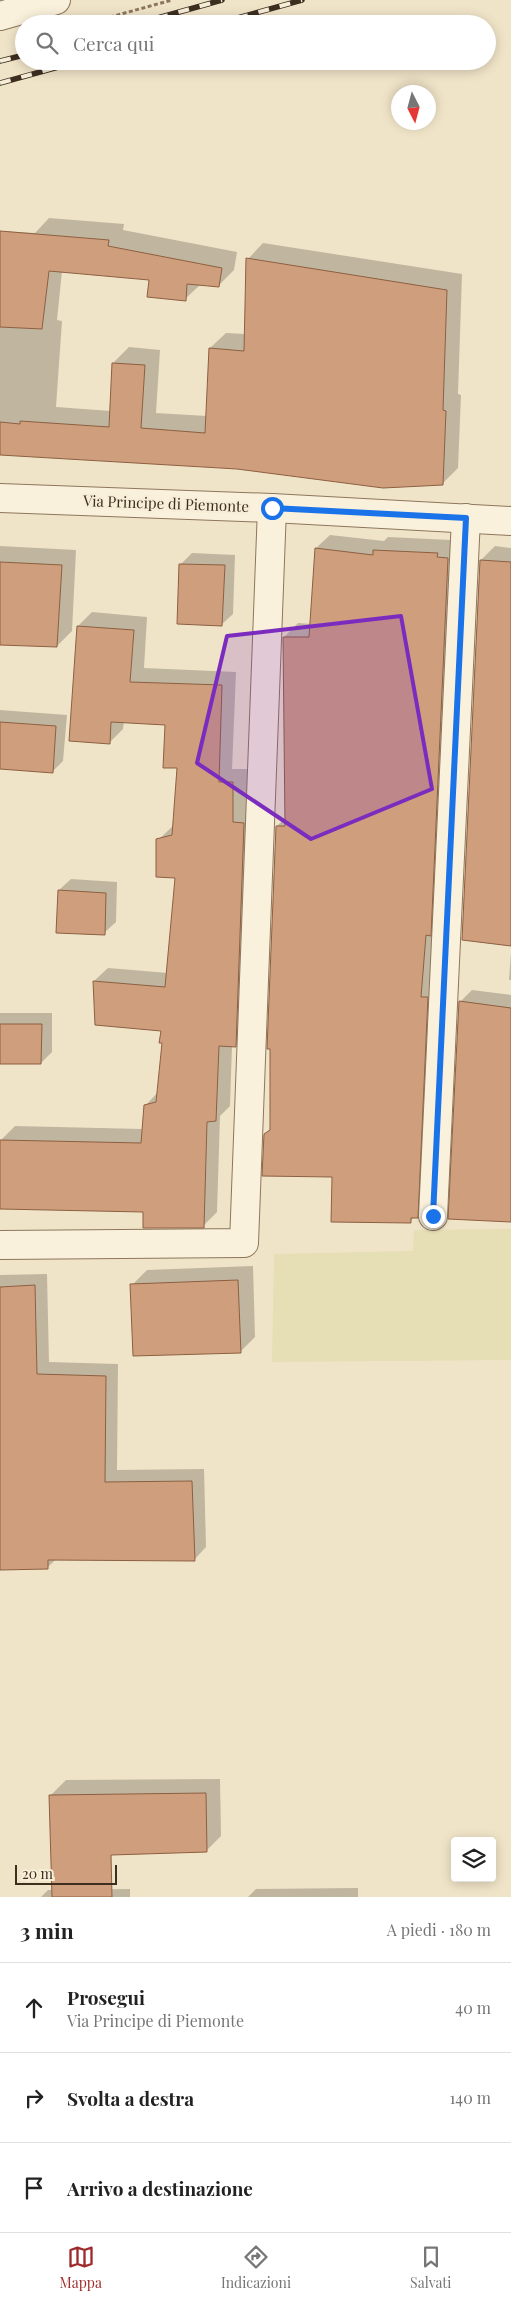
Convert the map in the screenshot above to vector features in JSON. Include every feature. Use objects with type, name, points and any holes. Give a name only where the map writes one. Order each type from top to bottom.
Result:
[{"type":"street","points":[[0,16],[27,5],[56,0]]},
{"type":"street","name":"Via Principe di Piemonte","points":[[0,498],[272,508],[511,521]]},
{"type":"street","points":[[0,1245],[244,1243],[272,508]]},
{"type":"street","points":[[433,1216],[466,518]]},
{"type":"path","points":[[118,15],[172,0]]},
{"type":"highlighted area","points":[[401,616],[432,789],[311,839],[197,763],[227,636]]},
{"type":"shaded area","points":[[511,1229],[511,1360],[272,1362],[274,1254],[413,1251],[414,1230]]},
{"type":"building","points":[[0,231],[109,240],[108,246],[222,268],[219,287],[187,284],[186,301],[147,297],[149,280],[49,271],[42,329],[0,327]]},
{"type":"building","points":[[246,258],[447,290],[443,410],[446,411],[443,485],[383,488],[237,469],[0,455],[0,422],[20,424],[20,421],[109,427],[112,363],[145,365],[141,428],[205,433],[209,348],[244,351]]},
{"type":"building","points":[[315,548],[373,555],[373,550],[438,553],[437,557],[448,558],[431,936],[426,935],[421,997],[428,997],[418,1218],[411,1218],[411,1223],[331,1222],[332,1177],[262,1176],[264,1134],[270,1130],[270,1049],[267,1049],[276,826],[285,826],[283,637],[309,637]]},
{"type":"building","points":[[480,560],[511,562],[511,946],[462,940]]},
{"type":"building","points":[[0,562],[62,565],[57,647],[0,645]]},
{"type":"building","points":[[179,564],[225,565],[222,626],[177,624]]},
{"type":"building","points":[[77,626],[134,630],[130,682],[222,685],[219,782],[233,782],[233,822],[244,823],[236,1047],[219,1046],[216,1121],[207,1122],[204,1228],[143,1228],[143,1212],[0,1209],[0,1140],[141,1143],[144,1105],[156,1102],[162,1043],[159,1043],[161,1031],[95,1025],[93,981],[165,987],[175,878],[156,877],[156,839],[172,835],[177,768],[163,768],[165,725],[111,722],[110,744],[69,741]]},
{"type":"building","points":[[0,722],[56,726],[53,773],[0,769]]},
{"type":"building","points":[[58,890],[106,893],[105,935],[56,933]]},
{"type":"building","points":[[459,1001],[511,1008],[511,1222],[448,1219]]},
{"type":"building","points":[[0,1024],[42,1024],[41,1064],[0,1064]]},
{"type":"building","points":[[238,1280],[241,1353],[133,1356],[130,1284]]},
{"type":"building","points":[[35,1285],[37,1374],[106,1376],[105,1482],[192,1481],[195,1561],[48,1560],[48,1569],[0,1570],[0,1287]]},
{"type":"building","points":[[206,1793],[207,1852],[111,1855],[112,1897],[52,1897],[49,1795]]},
{"type":"railway","points":[[168,15],[222,0]]},
{"type":"railway","points":[[248,15],[302,0]]},
{"type":"railway","points":[[0,61],[15,57]]},
{"type":"railway","points":[[0,83],[47,70]]},
{"type":"route","points":[[272,508],[466,518],[433,1216]]}]
